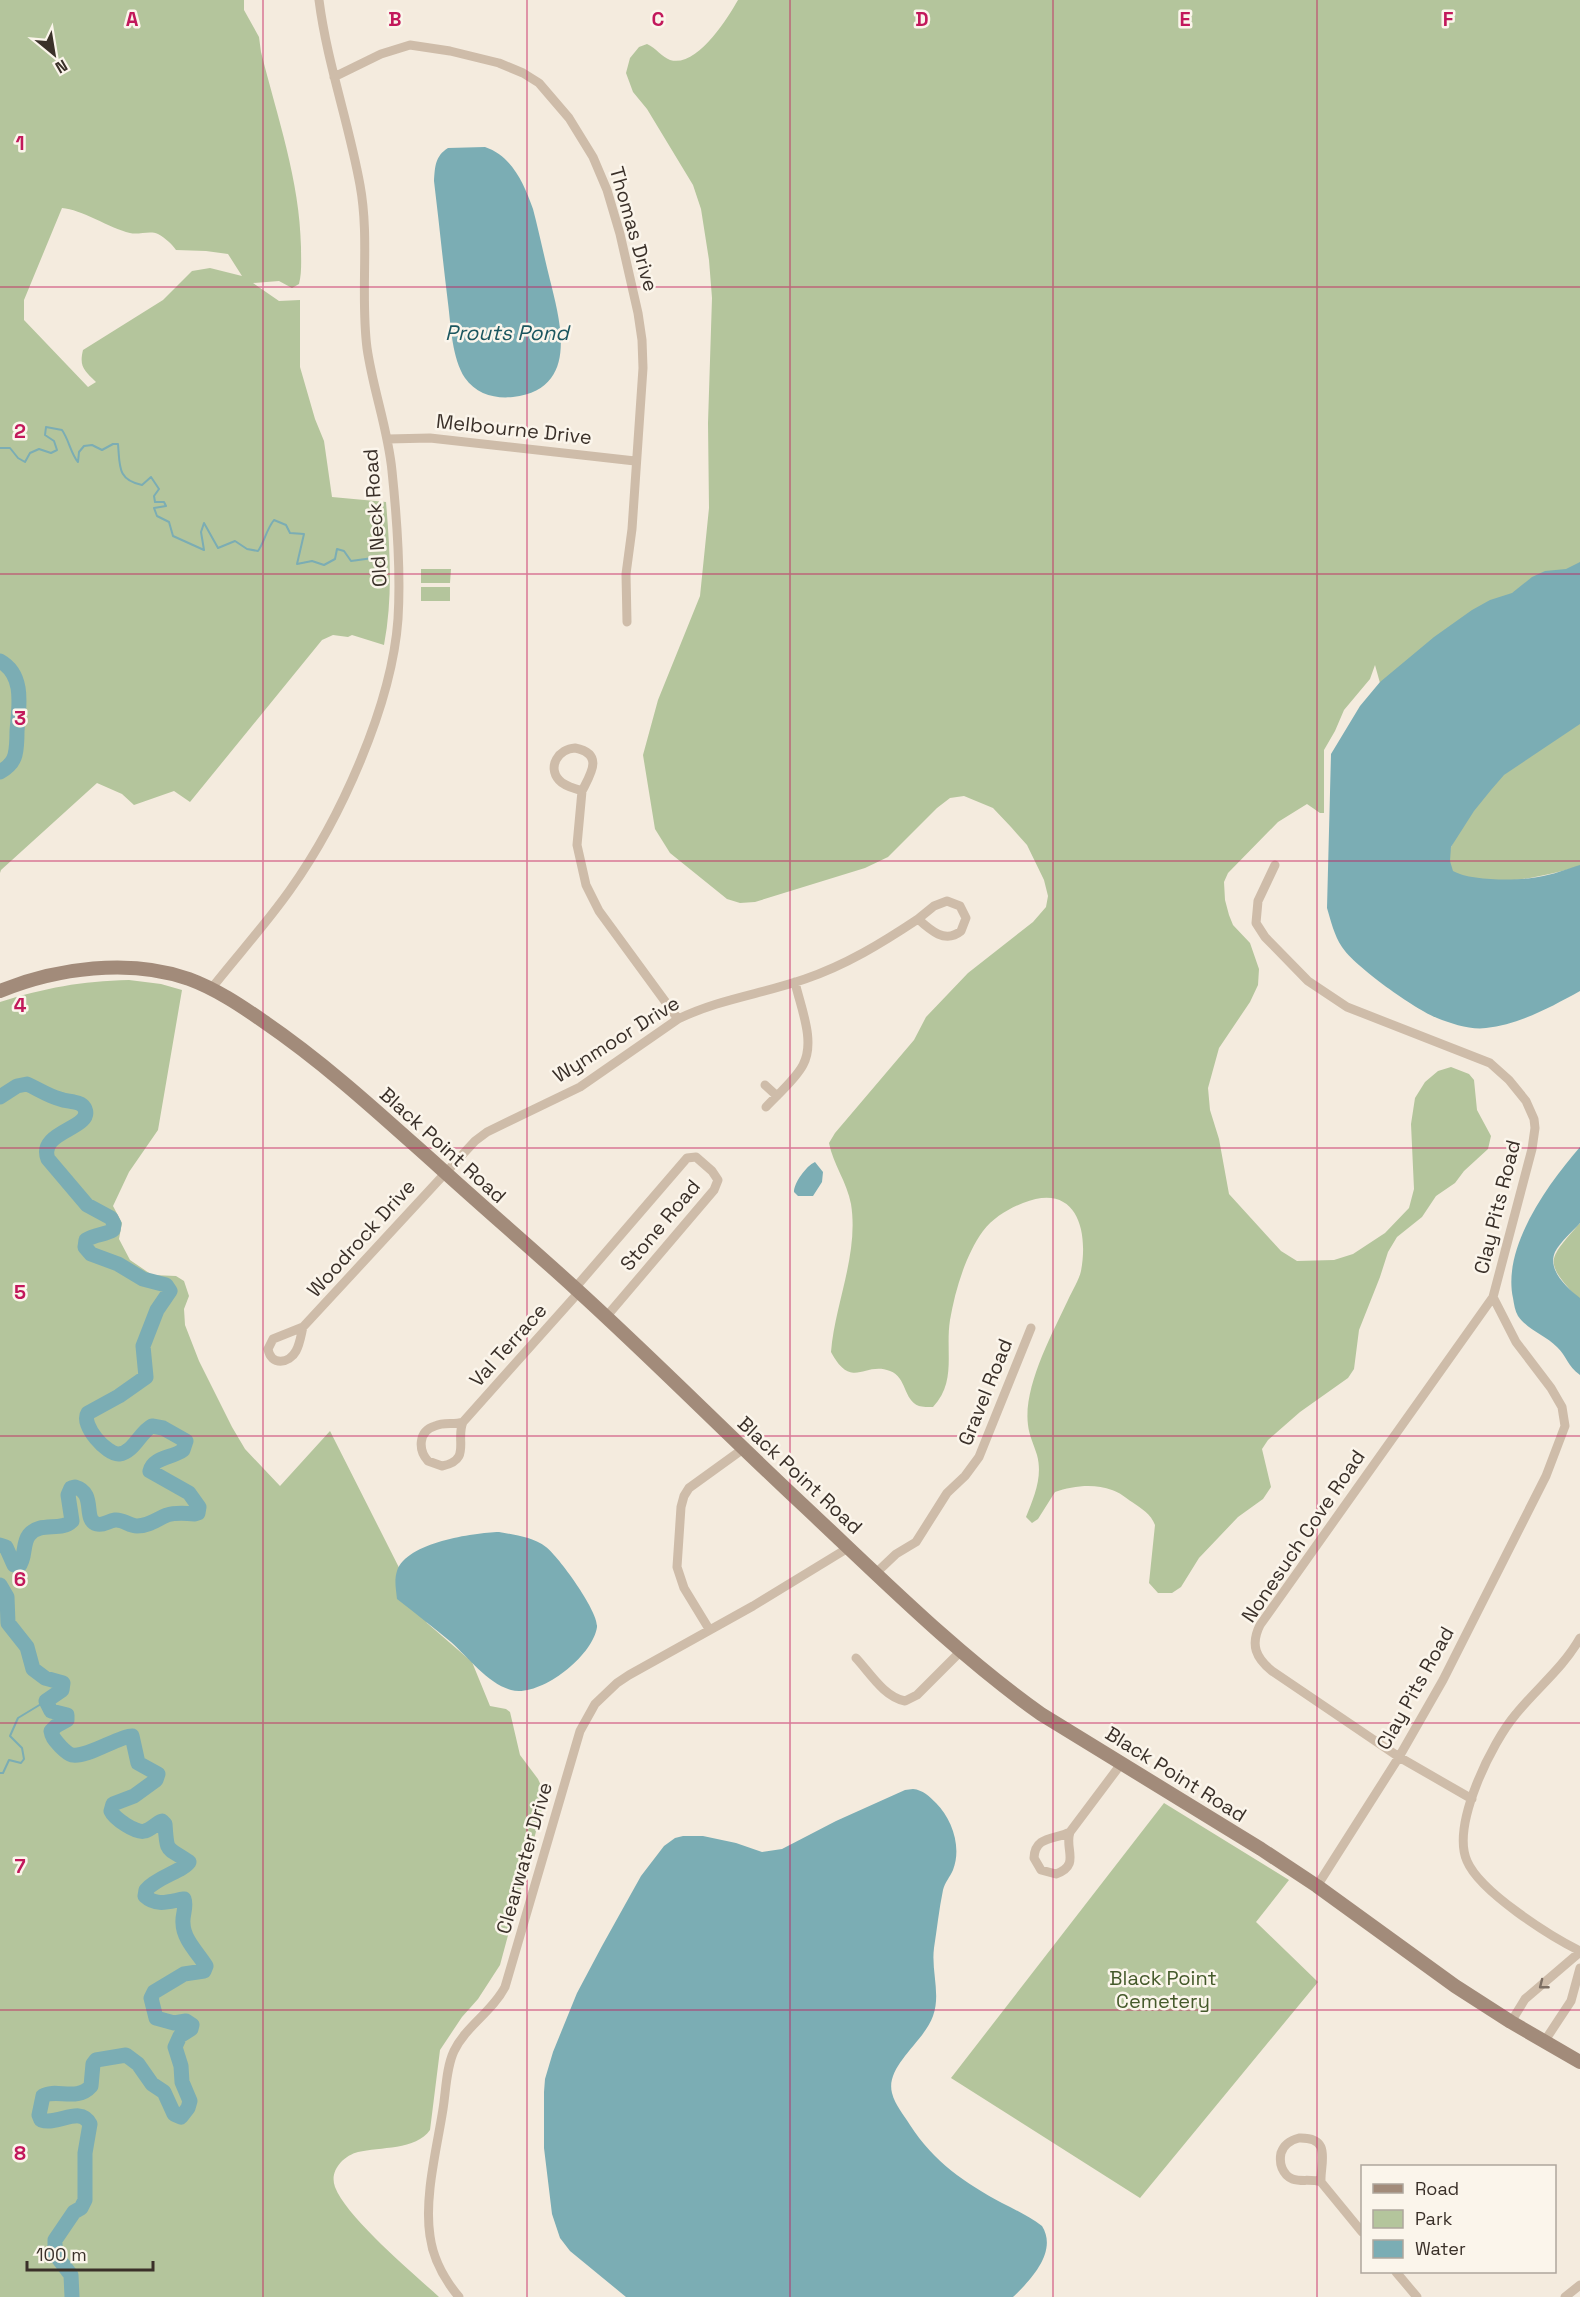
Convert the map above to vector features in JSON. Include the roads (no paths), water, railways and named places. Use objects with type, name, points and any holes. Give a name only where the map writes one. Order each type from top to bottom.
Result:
[{"type":"main road","name":"Black Point Road","points":[[0,991],[38,979],[73,972],[129,968],[162,971],[184,977],[239,1005],[302,1049],[374,1108],[577,1290],[849,1548],[1010,1692],[1317,1886],[1455,1986],[1580,2062]]},
{"type":"street","name":"Old Neck Road","points":[[211,989],[276,909],[311,859],[350,783],[373,727],[391,662],[398,620],[395,507],[388,439],[374,382],[365,325],[362,200],[319,0]]},
{"type":"street","name":"Thomas Drive","points":[[334,77],[395,48],[418,45],[474,56],[523,73],[539,83],[557,103],[581,137],[602,175],[620,234],[638,313],[643,368],[632,529],[626,574],[627,622]]},
{"type":"street","name":"Melbourne Drive","points":[[388,439],[430,438],[635,461]]},
{"type":"street","points":[[582,791],[563,784],[555,773],[557,757],[568,748],[585,751],[593,762],[592,775],[582,791],[577,845],[586,885],[604,918],[678,1019]]},
{"type":"street","name":"Clay Pits Road","points":[[1275,865],[1258,901],[1256,923],[1265,937],[1308,981],[1357,1012],[1490,1063],[1509,1080],[1526,1101],[1534,1119],[1533,1146],[1493,1297],[1516,1342],[1557,1398],[1564,1414],[1564,1426],[1546,1476],[1443,1680],[1399,1757],[1317,1886]]},
{"type":"street","name":"Wynmoor Drive","points":[[446,1173],[475,1141],[487,1132],[580,1087],[678,1019],[720,1001],[795,982],[857,957],[918,919],[934,906],[947,902],[960,906],[966,918],[961,931],[950,936],[934,933],[918,919]]},
{"type":"street","points":[[766,1107],[804,1065],[806,1057],[806,1029],[795,982]]},
{"type":"street","points":[[765,1085],[777,1096]]},
{"type":"street","name":"Stone Road","points":[[577,1290],[687,1158],[696,1157],[712,1171],[718,1180],[714,1190],[606,1317]]},
{"type":"street","name":"Woodrock Drive","points":[[303,1327],[446,1173]]},
{"type":"street","name":"Val Terrace","points":[[463,1422],[577,1290]]},
{"type":"street","name":"Nonesuch Cove Road","points":[[1472,1799],[1399,1757],[1272,1671],[1258,1658],[1254,1640],[1260,1625],[1493,1297]]},
{"type":"street","name":"Gravel Road","points":[[876,1573],[896,1554],[916,1542],[947,1492],[974,1464],[982,1450],[1031,1328]]},
{"type":"street","points":[[463,1422],[460,1432],[462,1450],[456,1460],[442,1466],[428,1461],[421,1448],[423,1436],[427,1430],[437,1425],[463,1422]]},
{"type":"street","points":[[709,1629],[684,1588],[679,1574],[677,1559],[681,1507],[689,1488],[743,1449]]},
{"type":"street","name":"Clearwater Drive","points":[[459,2297],[447,2282],[438,2264],[431,2245],[429,2224],[430,2198],[453,2054],[465,2034],[492,2007],[505,1987],[580,1731],[587,1717],[596,1704],[617,1683],[753,1606],[849,1548]]},
{"type":"street","points":[[1511,2022],[1525,2000],[1580,1951],[1553,1937],[1513,1908],[1472,1869],[1466,1858],[1464,1847],[1472,1799],[1480,1774],[1501,1734],[1515,1715],[1566,1660],[1580,1638]]},
{"type":"street","points":[[856,1658],[894,1697],[905,1701],[917,1695],[962,1651]]},
{"type":"street","points":[[1070,1832],[1063,1836],[1047,1838],[1037,1845],[1034,1858],[1041,1870],[1048,1874],[1056,1874],[1068,1866],[1071,1858],[1067,1840],[1070,1832],[1121,1764]]},
{"type":"street","points":[[1544,2042],[1571,2001],[1580,1968]]},
{"type":"street","points":[[1321,2182],[1297,2181],[1284,2172],[1280,2158],[1284,2147],[1289,2142],[1303,2137],[1314,2140],[1319,2145],[1324,2159],[1321,2182],[1361,2231]]},
{"type":"street","points":[[1398,2273],[1417,2297]]},
{"type":"street","points":[[1565,2297],[1580,2285]]},
{"type":"water","name":"Prouts Pond","points":[[485,147],[503,157],[510,164],[521,181],[533,209],[561,334],[557,368],[548,382],[534,391],[513,397],[499,397],[480,392],[465,378],[457,361],[451,332],[434,181],[438,158],[448,148]]},
{"type":"water","points":[[1580,562],[1580,724],[1504,775],[1474,811],[1451,847],[1450,861],[1453,871],[1471,877],[1495,879],[1538,877],[1580,865],[1580,991],[1546,1009],[1511,1023],[1480,1028],[1462,1026],[1427,1013],[1386,987],[1349,955],[1337,938],[1327,908],[1331,754],[1360,706],[1380,682],[1434,637],[1472,610],[1490,600],[1512,593],[1532,577],[1545,571],[1566,569]]},
{"type":"water","points":[[1580,1147],[1580,1223],[1560,1244],[1553,1259],[1560,1278],[1580,1298],[1580,1375],[1557,1347],[1518,1316],[1515,1310],[1511,1278],[1514,1258],[1530,1217],[1554,1179]]},
{"type":"water","points":[[815,1162],[823,1172],[822,1182],[813,1196],[798,1196],[794,1192],[798,1180],[804,1171]]},
{"type":"water","points":[[499,1532],[530,1539],[546,1547],[577,1585],[596,1620],[597,1627],[593,1638],[576,1662],[550,1681],[523,1691],[511,1690],[494,1682],[451,1642],[397,1599],[395,1581],[397,1571],[403,1561],[414,1553],[427,1546],[458,1537]]},
{"type":"water","points":[[913,1789],[926,1794],[947,1817],[956,1843],[956,1861],[943,1890],[938,1919],[933,1957],[936,1999],[933,2016],[894,2073],[891,2083],[892,2093],[897,2106],[919,2138],[940,2161],[975,2188],[1042,2226],[1047,2245],[1040,2264],[1013,2297],[626,2297],[570,2251],[560,2238],[552,2214],[544,2148],[544,2092],[545,2079],[553,2052],[577,1993],[641,1876],[664,1846],[675,1838],[703,1836],[736,1843],[762,1852],[782,1849],[836,1821],[905,1790]]},
{"type":"waterway","points":[[0,448],[10,448],[18,458],[25,462],[30,453],[39,449],[51,453],[57,450],[54,441],[45,435],[46,427],[62,430],[78,462],[79,452],[84,446],[92,445],[102,450],[118,444],[121,471],[124,476],[142,485],[151,477],[159,489],[154,496],[155,502],[164,502],[166,506],[154,508],[157,516],[169,522],[173,536],[204,550],[201,532],[204,523],[218,548],[235,541],[247,549],[258,551],[274,520],[286,525],[290,533],[304,534],[297,564],[312,561],[324,565],[335,559],[337,549],[344,551],[351,561],[373,558]]},
{"type":"waterway","points":[[0,661],[13,674],[19,692],[15,755],[9,765],[0,772]]},
{"type":"waterway","points":[[0,1097],[17,1086],[27,1084],[56,1098],[79,1103],[85,1109],[85,1116],[81,1121],[57,1136],[50,1142],[47,1150],[48,1159],[87,1205],[111,1218],[114,1224],[113,1230],[86,1240],[85,1247],[91,1254],[118,1264],[143,1279],[166,1285],[170,1291],[157,1310],[143,1346],[146,1377],[119,1396],[88,1413],[88,1425],[102,1445],[119,1454],[129,1450],[152,1426],[163,1428],[186,1441],[183,1450],[159,1460],[150,1471],[189,1493],[199,1507],[198,1513],[195,1514],[170,1514],[141,1526],[118,1520],[97,1524],[90,1517],[86,1495],[75,1487],[71,1488],[68,1495],[72,1521],[62,1526],[39,1528],[29,1535],[19,1566],[14,1565],[6,1547],[0,1545]]},
{"type":"waterway","points":[[0,1585],[7,1597],[8,1623],[27,1647],[33,1669],[45,1678],[63,1683],[62,1690],[46,1701],[51,1711],[67,1715],[67,1720],[51,1731],[56,1741],[69,1754],[78,1755],[132,1736],[138,1763],[158,1774],[156,1780],[134,1796],[113,1804],[111,1811],[126,1825],[141,1831],[162,1821],[165,1824],[167,1845],[189,1862],[151,1885],[146,1890],[145,1896],[159,1902],[184,1899],[185,1935],[206,1966],[204,1971],[184,1974],[154,1992],[151,1998],[156,2018],[174,2023],[186,2021],[192,2025],[191,2029],[180,2036],[175,2047],[181,2066],[182,2082],[190,2101],[181,2117],[174,2114],[164,2092],[152,2084],[138,2064],[126,2055],[96,2060],[93,2064],[91,2086],[85,2091],[43,2096],[39,2115],[41,2120],[81,2116],[90,2124],[85,2153],[85,2200],[55,2240],[55,2254],[71,2275],[72,2297]]},
{"type":"waterway","points":[[0,1773],[3,1773],[9,1760],[21,1763],[24,1759],[22,1748],[10,1736],[18,1718],[46,1701]]},
{"type":"park label","name":"Black Point Cemetery","points":[[1163,1990]]}]
